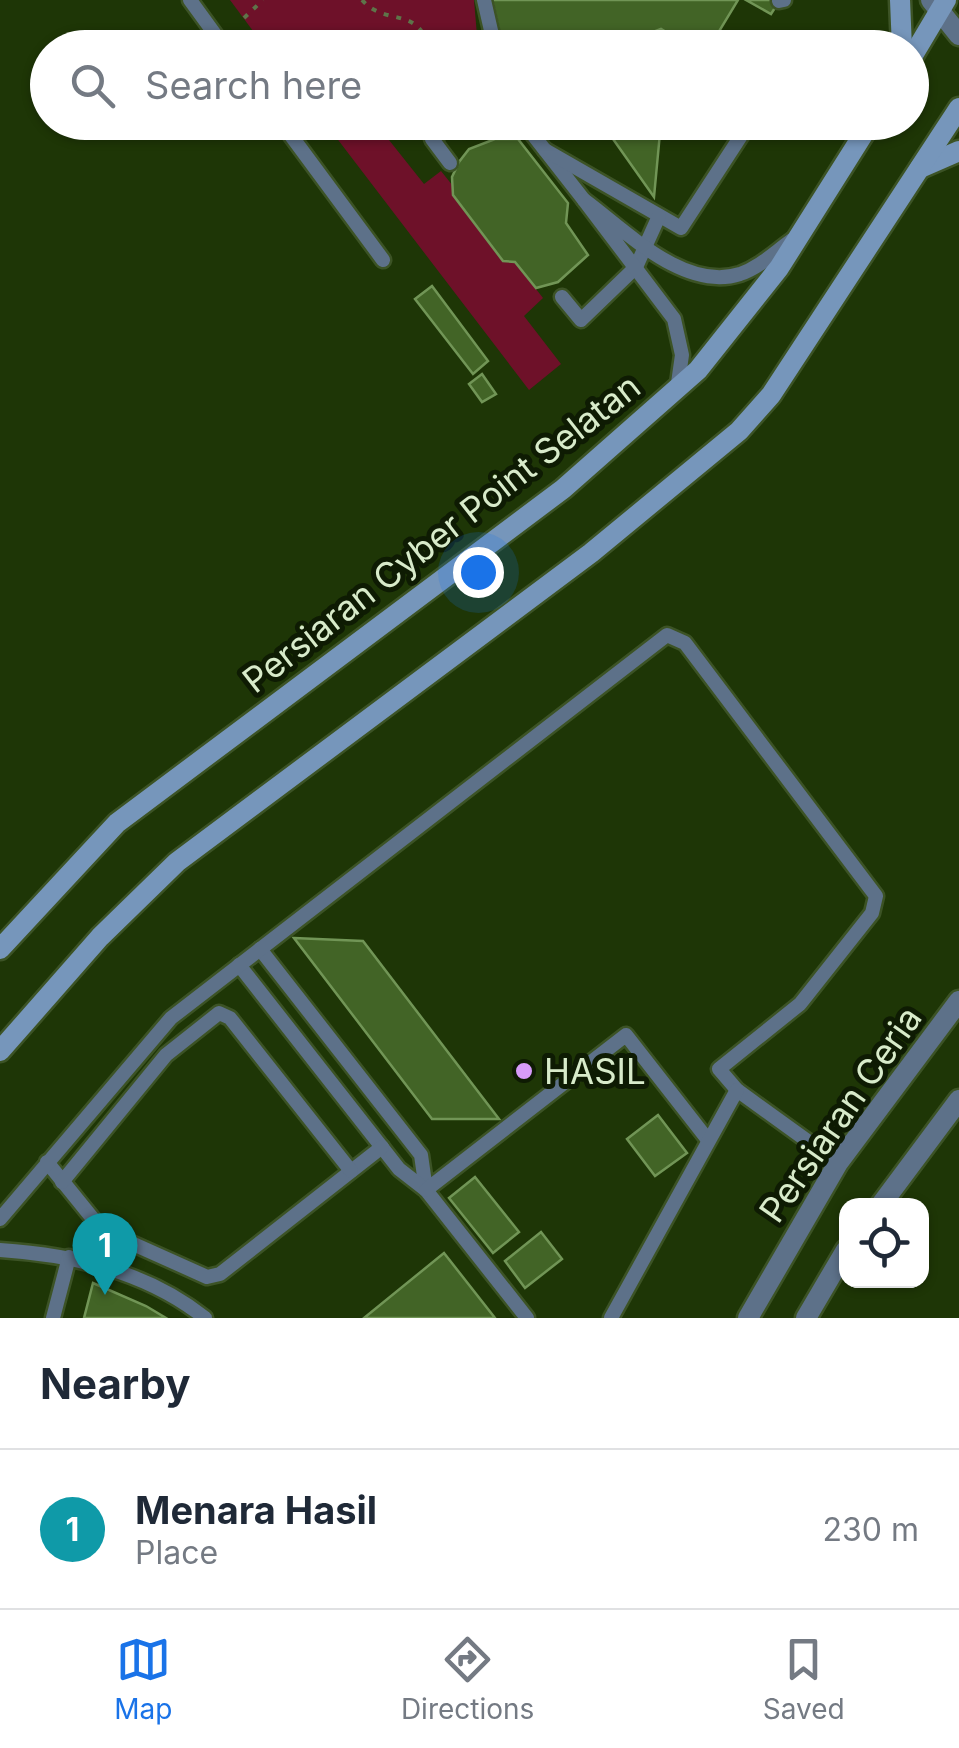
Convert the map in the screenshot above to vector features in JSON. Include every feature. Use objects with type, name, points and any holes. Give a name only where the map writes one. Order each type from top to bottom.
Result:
[{"type":"main road","points":[[900,0],[901,30]]},
{"type":"main road","points":[[926,30],[939,4]]},
{"type":"main road","points":[[0,1051],[100,937],[177,862],[591,553],[739,431],[771,395],[959,108]]},
{"type":"main road","name":"Persiaran Cyber Point Selatan","points":[[0,949],[118,823],[563,489],[676,390],[779,268],[860,140]]},
{"type":"main road","points":[[920,168],[959,151]]},
{"type":"street","points":[[939,4],[959,34]]},
{"type":"street","name":"Persiaran Ceria","points":[[748,1318],[838,1162],[959,1000]]},
{"type":"street","points":[[886,1198],[959,1100]]},
{"type":"street","points":[[806,1318],[839,1262]]},
{"type":"lane","points":[[190,0],[212,30]]},
{"type":"lane","points":[[484,0],[491,30]]},
{"type":"lane","points":[[294,140],[383,260]]},
{"type":"lane","points":[[432,140],[450,163]]},
{"type":"lane","points":[[536,140],[668,309],[682,338],[676,390]]},
{"type":"lane","points":[[544,150],[681,228],[738,140]]},
{"type":"lane","points":[[584,200],[684,269],[722,277],[758,266],[802,232]]},
{"type":"lane","points":[[562,297],[581,320],[636,268],[659,216]]},
{"type":"lane","points":[[0,1219],[154,1034],[658,638],[673,635],[685,643],[876,896],[872,913],[808,996],[719,1069],[737,1090],[838,1162]]},
{"type":"lane","points":[[260,948],[420,1155],[426,1190]]},
{"type":"lane","points":[[239,966],[404,1174],[426,1190],[527,1318]]},
{"type":"lane","points":[[62,1182],[166,1056],[218,1013],[230,1018],[350,1172]]},
{"type":"lane","points":[[426,1190],[626,1035],[708,1140]]},
{"type":"lane","points":[[610,1318],[737,1090]]},
{"type":"lane","points":[[47,1162],[108,1235],[207,1277],[220,1274],[382,1146]]},
{"type":"lane","points":[[0,1250],[69,1257],[150,1284],[205,1318]]},
{"type":"lane","points":[[53,1318],[69,1257]]},
{"type":"path","points":[[244,18],[263,0]]},
{"type":"path","points":[[362,0],[375,13],[412,21],[423,30]]},
{"type":"shaded area","points":[[230,0],[474,0],[477,30],[252,30]]},
{"type":"shaded area","points":[[338,140],[389,140],[424,184],[441,171],[453,186],[453,195],[503,261],[515,262],[543,298],[524,316],[561,364],[529,390]]},
{"type":"building","points":[[492,0],[738,0],[720,30],[499,30]]},
{"type":"building","points":[[746,0],[780,0],[771,14]]},
{"type":"building","points":[[492,140],[519,140],[568,203],[566,223],[588,255],[558,282],[536,288],[515,262],[503,261],[453,195],[452,177],[469,149]]},
{"type":"building","points":[[614,140],[659,140],[654,197]]},
{"type":"building","points":[[432,286],[488,361],[473,374],[415,299]]},
{"type":"building","points":[[482,374],[496,394],[482,402],[469,384]]},
{"type":"building","points":[[294,938],[363,941],[499,1119],[432,1119]]},
{"type":"building","points":[[658,1115],[687,1153],[655,1176],[627,1139]]},
{"type":"building","points":[[475,1177],[519,1232],[493,1253],[449,1198]]},
{"type":"building","points":[[541,1232],[562,1259],[525,1288],[505,1261]]},
{"type":"building","points":[[444,1253],[495,1318],[364,1318]]},
{"type":"building","points":[[93,1283],[146,1306],[166,1318],[84,1318]]},
{"type":"place","name":"HASIL","points":[[524,1071]]},
{"type":"place","name":"Menara Hasil","points":[[105,1295]]}]
